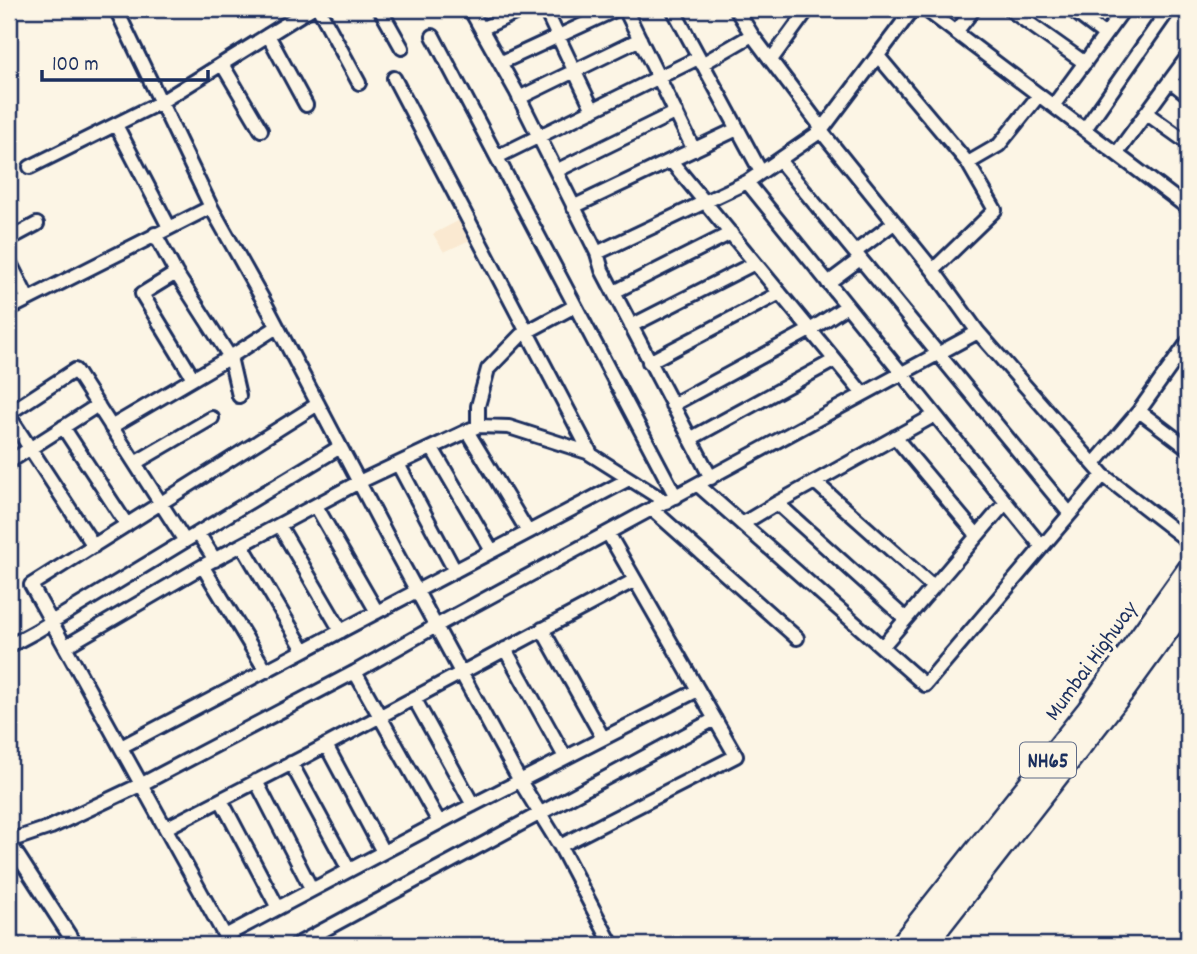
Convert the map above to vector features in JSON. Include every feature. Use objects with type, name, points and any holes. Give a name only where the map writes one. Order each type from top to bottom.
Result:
[{"type":"highway","name":"Mumbai Highway","points":[[901,945],[1087,709],[1188,569]]},
{"type":"highway","name":"NH65","points":[[925,945],[1122,693],[1188,602]]},
{"type":"street","points":[[116,9],[211,207],[461,673],[560,846],[612,945]]},
{"type":"street","points":[[30,167],[161,102],[310,9]]},
{"type":"street","points":[[318,9],[359,83]]},
{"type":"street","points":[[380,9],[402,48]]},
{"type":"street","points":[[470,9],[519,98],[597,253],[602,270],[711,478]]},
{"type":"street","points":[[481,29],[523,9]]},
{"type":"street","points":[[545,9],[593,110]]},
{"type":"street","points":[[500,63],[617,9]]},
{"type":"street","points":[[625,9],[694,150]]},
{"type":"street","points":[[673,9],[761,172]]},
{"type":"street","points":[[736,9],[752,35],[818,122],[821,131],[933,270],[978,332],[1103,475],[1188,541]]},
{"type":"street","points":[[771,60],[808,9]]},
{"type":"street","points":[[597,253],[747,182],[821,131],[913,9]]},
{"type":"street","points":[[925,9],[1188,208]]},
{"type":"street","points":[[956,32],[974,9]]},
{"type":"street","points":[[1009,9],[1085,63]]},
{"type":"street","points":[[1072,9],[1105,35]]},
{"type":"street","points":[[1053,106],[1124,9]]},
{"type":"street","points":[[1085,130],[1169,9]]},
{"type":"street","points":[[268,35],[306,105]]},
{"type":"street","points":[[497,157],[659,77],[700,61],[752,35]]},
{"type":"street","points":[[433,36],[575,306],[671,499]]},
{"type":"street","points":[[519,98],[640,39]]},
{"type":"street","points":[[878,56],[968,163],[995,210],[933,270]]},
{"type":"street","points":[[1116,153],[1188,56]]},
{"type":"street","points":[[222,64],[261,130]]},
{"type":"street","points":[[394,78],[591,454]]},
{"type":"street","points":[[1170,82],[1188,95]]},
{"type":"street","points":[[968,163],[999,145],[1039,95]]},
{"type":"street","points":[[556,171],[676,112]]},
{"type":"street","points":[[1146,113],[1188,143]]},
{"type":"street","points":[[116,125],[169,227]]},
{"type":"street","points":[[573,207],[737,130]]},
{"type":"street","points":[[779,160],[1070,514]]},
{"type":"street","points":[[671,161],[863,394]]},
{"type":"street","points":[[747,182],[1042,547]]},
{"type":"street","points":[[9,309],[211,207]]},
{"type":"street","points":[[828,283],[894,223]]},
{"type":"street","points":[[9,239],[37,224]]},
{"type":"street","points":[[614,292],[731,233]]},
{"type":"street","points":[[155,234],[176,273],[230,357],[239,396]]},
{"type":"street","points":[[9,261],[28,299]]},
{"type":"street","points":[[631,326],[755,263]]},
{"type":"street","points":[[176,273],[142,294],[193,379]]},
{"type":"street","points":[[649,362],[780,293]]},
{"type":"street","points":[[528,533],[473,429],[488,369],[521,335],[575,306]]},
{"type":"street","points":[[672,405],[810,330],[847,306]]},
{"type":"street","points":[[111,427],[277,327]]},
{"type":"street","points":[[73,942],[9,841],[51,827],[142,784],[355,673],[436,626],[978,332]]},
{"type":"street","points":[[1094,464],[1139,411],[1188,342]]},
{"type":"street","points":[[690,439],[835,360]]},
{"type":"street","points":[[94,545],[9,414],[75,370],[185,541]]},
{"type":"street","points":[[318,404],[31,585],[228,941],[278,908],[349,870],[698,690]]},
{"type":"street","points":[[9,462],[98,405]]},
{"type":"street","points":[[1139,411],[1188,448]]},
{"type":"street","points":[[742,524],[935,415]]},
{"type":"street","points":[[135,463],[212,418]]},
{"type":"street","points":[[66,646],[215,560],[359,482],[473,429],[509,426],[591,454],[629,479],[671,499]]},
{"type":"street","points":[[63,427],[127,525]]},
{"type":"street","points":[[895,437],[978,535]]},
{"type":"street","points":[[9,646],[340,447]]},
{"type":"street","points":[[432,448],[492,551]]},
{"type":"street","points":[[398,464],[455,571]]},
{"type":"street","points":[[698,485],[925,685],[1103,475]]},
{"type":"street","points":[[121,747],[629,479]]},
{"type":"street","points":[[815,482],[933,587]]},
{"type":"street","points":[[882,647],[1006,502]]},
{"type":"street","points":[[777,503],[906,619]]},
{"type":"street","points":[[316,506],[377,612]]},
{"type":"street","points":[[652,509],[797,638]]},
{"type":"street","points":[[279,525],[341,631]]},
{"type":"street","points":[[198,533],[215,560]]},
{"type":"street","points":[[560,846],[736,755],[608,533]]},
{"type":"street","points":[[242,545],[304,650]]},
{"type":"street","points":[[203,567],[266,670]]},
{"type":"street","points":[[166,828],[635,580]]},
{"type":"street","points":[[542,629],[603,738]]},
{"type":"street","points":[[505,649],[565,757]]},
{"type":"street","points":[[355,673],[439,822]]},
{"type":"street","points":[[414,698],[473,805]]},
{"type":"street","points":[[296,945],[715,719]]},
{"type":"street","points":[[326,745],[383,852]]},
{"type":"street","points":[[291,763],[349,870]]},
{"type":"street","points":[[256,781],[312,890]]},
{"type":"street","points":[[221,800],[278,908]]},
{"type":"street","points":[[9,938],[13,945]]},
{"type":"shaded area","points":[[460,220],[472,239],[444,252],[433,234]]}]
